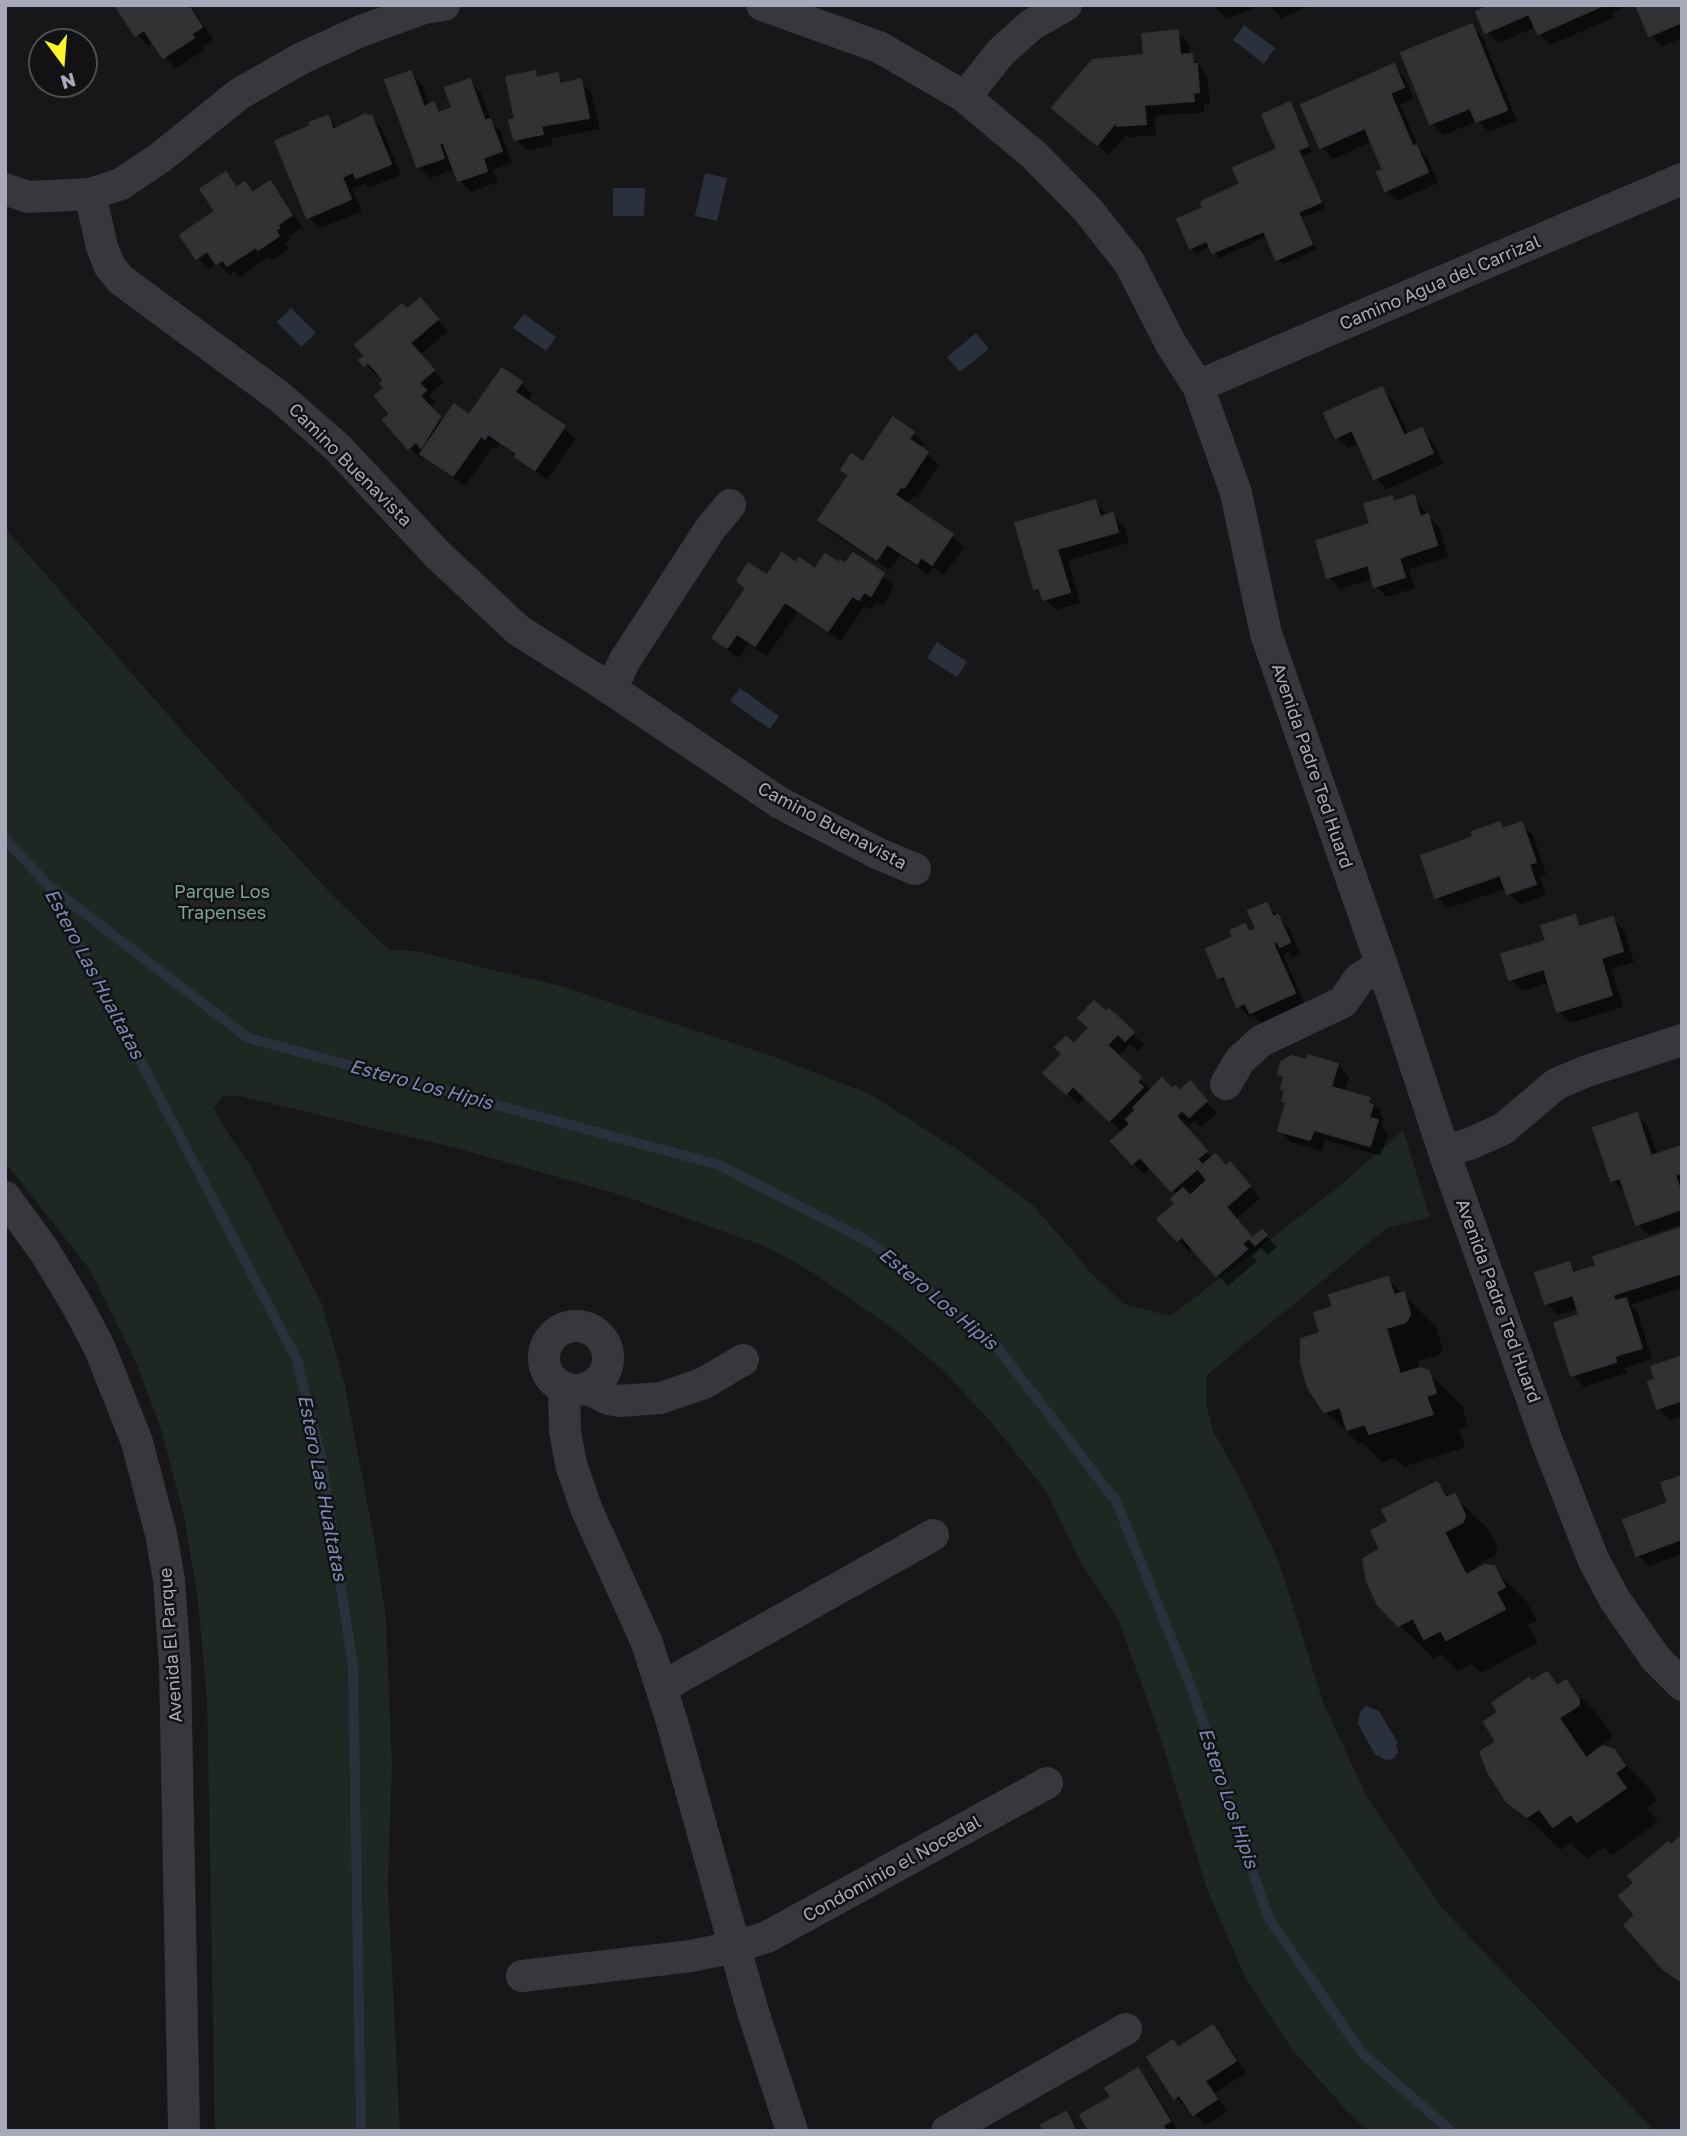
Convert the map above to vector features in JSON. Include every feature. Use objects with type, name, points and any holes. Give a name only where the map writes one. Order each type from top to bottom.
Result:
[{"type":"street","points":[[5,189],[28,197],[90,194],[121,184],[161,158],[239,94],[302,58],[373,27],[424,8],[444,5]]},
{"type":"street","name":"Avenida Padre Ted Huard","points":[[762,5],[879,47],[965,97],[1035,156],[1087,209],[1129,262],[1171,344],[1198,386],[1236,493],[1266,634],[1382,964],[1444,1151],[1548,1441],[1593,1559],[1615,1600],[1656,1659],[1682,1685]]},
{"type":"street","points":[[965,97],[1000,52],[1031,25],[1066,5]]},
{"type":"street","name":"Camino Agua del Carrizal","points":[[1198,386],[1682,179]]},
{"type":"street","name":"Camino Buenavista","points":[[90,194],[102,247],[110,267],[121,280],[280,397],[319,431],[380,490],[438,555],[518,630],[780,803],[879,854],[915,869]]},
{"type":"street","points":[[611,689],[625,660],[710,529],[730,505]]},
{"type":"street","points":[[1227,1084],[1240,1060],[1261,1041],[1343,1002],[1359,979],[1382,964]]},
{"type":"street","points":[[1343,1002],[1368,1006],[1395,1003]]},
{"type":"street","points":[[1444,1151],[1469,1144],[1503,1129],[1556,1084],[1682,1040]]},
{"type":"street","name":"Avenida El Parque","points":[[5,1197],[46,1252],[78,1305],[100,1349],[137,1442],[161,1534],[170,1591],[175,1665],[184,2131]]},
{"type":"street","points":[[743,1360],[704,1383],[661,1398],[620,1401],[576,1388],[565,1431],[578,1486],[630,1600],[662,1688],[734,1947],[792,2131]]},
{"type":"street","points":[[662,1688],[933,1535]]},
{"type":"street","name":"Condominio el Nocedal","points":[[522,1976],[691,1955],[734,1947],[767,1937],[1047,1783]]},
{"type":"street","points":[[947,2131],[1126,2029]]},
{"type":"green space","name":"Parque Los Trapenses","points":[[5,528],[183,732],[332,895],[389,950],[416,951],[564,987],[772,1056],[870,1094],[961,1152],[1034,1206],[1093,1275],[1126,1305],[1171,1316],[1342,1184],[1403,1130],[1430,1217],[1387,1228],[1207,1375],[1206,1403],[1213,1431],[1239,1477],[1279,1562],[1323,1702],[1367,1797],[1443,1909],[1652,2131],[1367,2131],[1345,2109],[1291,2048],[1245,1977],[1207,1889],[1156,1724],[1118,1619],[1081,1563],[1046,1491],[991,1422],[942,1369],[889,1326],[815,1274],[767,1247],[624,1196],[456,1148],[240,1096],[223,1096],[214,1108],[249,1163],[322,1304],[344,1381],[374,1538],[386,1619],[392,1763],[388,1886],[400,2131],[215,2131],[207,1698],[197,1593],[183,1512],[160,1426],[135,1360],[90,1270],[5,1162]]},
{"type":"water","points":[[1244,25],[1275,48],[1264,64],[1233,40]]},
{"type":"water","points":[[705,173],[727,178],[717,221],[695,216]]},
{"type":"water","points":[[613,188],[645,188],[644,216],[613,216]]},
{"type":"water","points":[[291,308],[316,333],[301,347],[277,322]]},
{"type":"water","points":[[524,314],[556,337],[546,351],[513,328]]},
{"type":"water","points":[[976,333],[989,349],[960,372],[947,357]]},
{"type":"water","points":[[937,642],[967,662],[957,677],[927,658]]},
{"type":"water","points":[[740,688],[779,716],[770,729],[730,701]]},
{"type":"water","points":[[1366,1706],[1379,1711],[1398,1743],[1398,1752],[1394,1759],[1385,1760],[1376,1756],[1358,1724],[1360,1712]]},
{"type":"building","points":[[115,5],[188,5],[202,27],[191,34],[194,38],[163,58],[144,30],[135,36]]},
{"type":"building","points":[[1491,5],[1604,5],[1538,34],[1529,14],[1485,33],[1476,12]]},
{"type":"building","points":[[1636,5],[1682,5],[1682,22],[1649,36]]},
{"type":"building","points":[[1472,24],[1507,110],[1476,122],[1470,108],[1430,124],[1401,53]]},
{"type":"building","points":[[1178,30],[1180,55],[1192,54],[1193,64],[1197,64],[1199,92],[1193,93],[1194,101],[1144,105],[1146,124],[1117,126],[1116,122],[1097,145],[1052,108],[1090,63],[1093,65],[1092,60],[1144,55],[1142,34]]},
{"type":"building","points":[[1394,64],[1404,87],[1390,93],[1413,147],[1416,145],[1428,172],[1385,191],[1377,172],[1383,170],[1365,128],[1320,148],[1301,105]]},
{"type":"building","points":[[411,71],[424,107],[434,102],[438,113],[452,108],[445,88],[470,79],[485,121],[490,119],[502,151],[483,158],[487,171],[458,181],[443,142],[439,144],[444,158],[417,167],[385,80]]},
{"type":"building","points":[[535,71],[536,78],[558,73],[560,84],[581,79],[589,118],[541,126],[543,134],[514,140],[509,120],[515,119],[506,77]]},
{"type":"building","points":[[1290,102],[1308,146],[1298,150],[1321,202],[1298,212],[1312,244],[1276,260],[1264,231],[1212,253],[1207,241],[1190,248],[1177,219],[1203,208],[1201,202],[1240,184],[1233,168],[1277,149],[1262,115]]},
{"type":"building","points":[[366,114],[367,117],[371,115],[391,164],[356,178],[353,172],[342,177],[351,199],[307,218],[275,141],[328,116],[333,130]]},
{"type":"building","points":[[226,172],[236,188],[245,182],[252,193],[270,181],[292,215],[278,225],[279,228],[275,230],[279,236],[227,266],[223,260],[216,264],[207,251],[196,259],[180,235],[215,211],[200,189]]},
{"type":"building","points":[[420,298],[438,319],[410,343],[434,370],[419,383],[426,390],[420,396],[440,417],[421,448],[416,442],[408,449],[383,420],[390,414],[375,396],[384,388],[380,383],[384,380],[368,362],[364,366],[359,360],[365,356],[355,345],[402,304],[407,309]]},
{"type":"building","points":[[502,368],[522,382],[515,392],[565,426],[535,470],[488,434],[485,439],[481,436],[453,476],[420,454],[454,404],[469,415]]},
{"type":"building","points":[[1382,387],[1404,436],[1422,428],[1433,453],[1374,479],[1352,430],[1335,438],[1324,413]]},
{"type":"building","points":[[893,417],[914,432],[909,439],[928,452],[904,488],[902,486],[895,495],[953,534],[932,565],[921,557],[917,564],[887,544],[877,560],[818,520],[849,475],[841,470],[851,454],[863,462]]},
{"type":"building","points":[[1414,495],[1420,517],[1428,514],[1437,545],[1399,558],[1405,577],[1374,587],[1368,565],[1327,578],[1316,541],[1370,524],[1364,504],[1392,496],[1393,502]]},
{"type":"building","points":[[1095,500],[1100,517],[1113,513],[1118,532],[1057,549],[1070,592],[1043,600],[1039,588],[1034,589],[1015,523]]},
{"type":"building","points":[[782,553],[796,563],[799,558],[815,569],[825,554],[845,564],[853,553],[884,573],[871,596],[864,592],[859,600],[852,596],[828,631],[785,602],[755,646],[737,634],[727,648],[712,638],[746,588],[737,581],[748,563],[767,575]]},
{"type":"building","points":[[1500,822],[1502,829],[1522,822],[1536,862],[1529,864],[1536,884],[1507,894],[1500,875],[1435,898],[1421,856],[1473,837],[1472,832]]},
{"type":"building","points":[[1267,903],[1273,917],[1278,915],[1290,942],[1280,947],[1277,941],[1273,943],[1295,993],[1250,1013],[1245,1003],[1237,1007],[1224,976],[1218,978],[1206,949],[1233,937],[1230,931],[1245,924],[1249,932],[1256,929],[1248,911]]},
{"type":"building","points":[[1575,915],[1579,927],[1613,917],[1623,951],[1601,958],[1612,995],[1557,1012],[1544,969],[1509,980],[1501,954],[1546,941],[1541,926]]},
{"type":"building","points":[[1094,1001],[1106,1012],[1109,1009],[1134,1032],[1125,1041],[1118,1034],[1107,1045],[1141,1077],[1137,1082],[1143,1087],[1109,1121],[1073,1086],[1066,1094],[1043,1073],[1062,1054],[1055,1047],[1066,1037],[1074,1044],[1089,1028],[1078,1018]]},
{"type":"building","points":[[1308,1055],[1338,1064],[1331,1087],[1370,1098],[1368,1103],[1373,1105],[1369,1118],[1378,1120],[1370,1146],[1314,1130],[1310,1140],[1278,1131],[1286,1102],[1282,1101],[1285,1090],[1281,1089],[1284,1076],[1278,1074],[1281,1062],[1292,1056],[1306,1060]]},
{"type":"building","points":[[1162,1078],[1172,1089],[1175,1086],[1180,1091],[1190,1081],[1207,1101],[1189,1117],[1182,1110],[1176,1116],[1207,1151],[1197,1159],[1202,1165],[1171,1191],[1140,1157],[1132,1164],[1111,1141],[1130,1124],[1126,1119],[1136,1110],[1133,1108]]},
{"type":"building","points":[[1637,1113],[1651,1156],[1682,1146],[1682,1173],[1675,1175],[1682,1195],[1682,1209],[1636,1225],[1620,1178],[1611,1181],[1593,1128]]},
{"type":"building","points":[[1215,1154],[1226,1166],[1230,1162],[1250,1186],[1226,1207],[1252,1238],[1262,1230],[1267,1235],[1255,1245],[1249,1238],[1242,1244],[1247,1249],[1216,1276],[1182,1237],[1177,1241],[1157,1219],[1175,1204],[1171,1199],[1183,1188],[1190,1196],[1207,1180],[1198,1169]]},
{"type":"building","points":[[1681,1228],[1682,1273],[1613,1295],[1615,1301],[1626,1298],[1642,1348],[1615,1356],[1616,1362],[1571,1376],[1554,1323],[1579,1315],[1573,1295],[1545,1304],[1535,1273],[1569,1262],[1573,1273],[1596,1266],[1593,1257]]},
{"type":"building","points":[[1388,1277],[1394,1295],[1404,1292],[1410,1314],[1406,1322],[1386,1328],[1400,1374],[1420,1368],[1429,1371],[1436,1393],[1426,1396],[1433,1414],[1369,1434],[1365,1424],[1347,1430],[1340,1407],[1324,1412],[1308,1388],[1301,1363],[1301,1339],[1320,1333],[1314,1313],[1333,1307],[1329,1295]]},
{"type":"building","points":[[1682,1356],[1680,1401],[1657,1409],[1648,1382],[1655,1379],[1651,1367]]},
{"type":"building","points":[[1682,1476],[1682,1539],[1636,1556],[1623,1520],[1668,1503],[1661,1483]]},
{"type":"building","points":[[1437,1482],[1446,1498],[1455,1494],[1465,1515],[1463,1522],[1444,1532],[1466,1575],[1485,1565],[1494,1566],[1505,1587],[1496,1592],[1505,1609],[1446,1640],[1441,1630],[1424,1639],[1413,1618],[1398,1626],[1378,1605],[1367,1582],[1363,1559],[1380,1549],[1371,1531],[1388,1521],[1382,1510]]},
{"type":"building","points":[[1547,1672],[1557,1686],[1566,1680],[1579,1699],[1579,1705],[1559,1718],[1586,1758],[1603,1746],[1614,1750],[1625,1766],[1615,1773],[1626,1788],[1577,1822],[1571,1814],[1553,1827],[1539,1809],[1527,1817],[1507,1802],[1489,1774],[1480,1752],[1496,1742],[1484,1722],[1498,1712],[1492,1703],[1529,1678],[1531,1682]]},
{"type":"building","points":[[1682,1835],[1682,1982],[1664,1970],[1624,1925],[1635,1915],[1619,1896],[1634,1883],[1628,1876],[1668,1842],[1671,1845]]},
{"type":"building","points":[[1213,2025],[1236,2061],[1205,2081],[1217,2099],[1193,2115],[1179,2095],[1174,2099],[1147,2057],[1173,2040],[1178,2048]]},
{"type":"building","points":[[1138,2068],[1170,2121],[1163,2126],[1166,2131],[1089,2131],[1080,2115],[1111,2097],[1105,2088]]},
{"type":"building","points":[[1066,2112],[1076,2131],[1044,2131],[1041,2125]]},
{"type":"waterway","name":"Estero Las Hualtatas","points":[[5,839],[49,886],[297,1360],[321,1457],[353,1666],[361,2131]]},
{"type":"waterway","name":"Estero Los Hipis","points":[[49,886],[248,1038],[719,1165],[871,1243],[997,1347],[1116,1501],[1190,1684],[1268,1917],[1362,2053],[1451,2131]]}]
